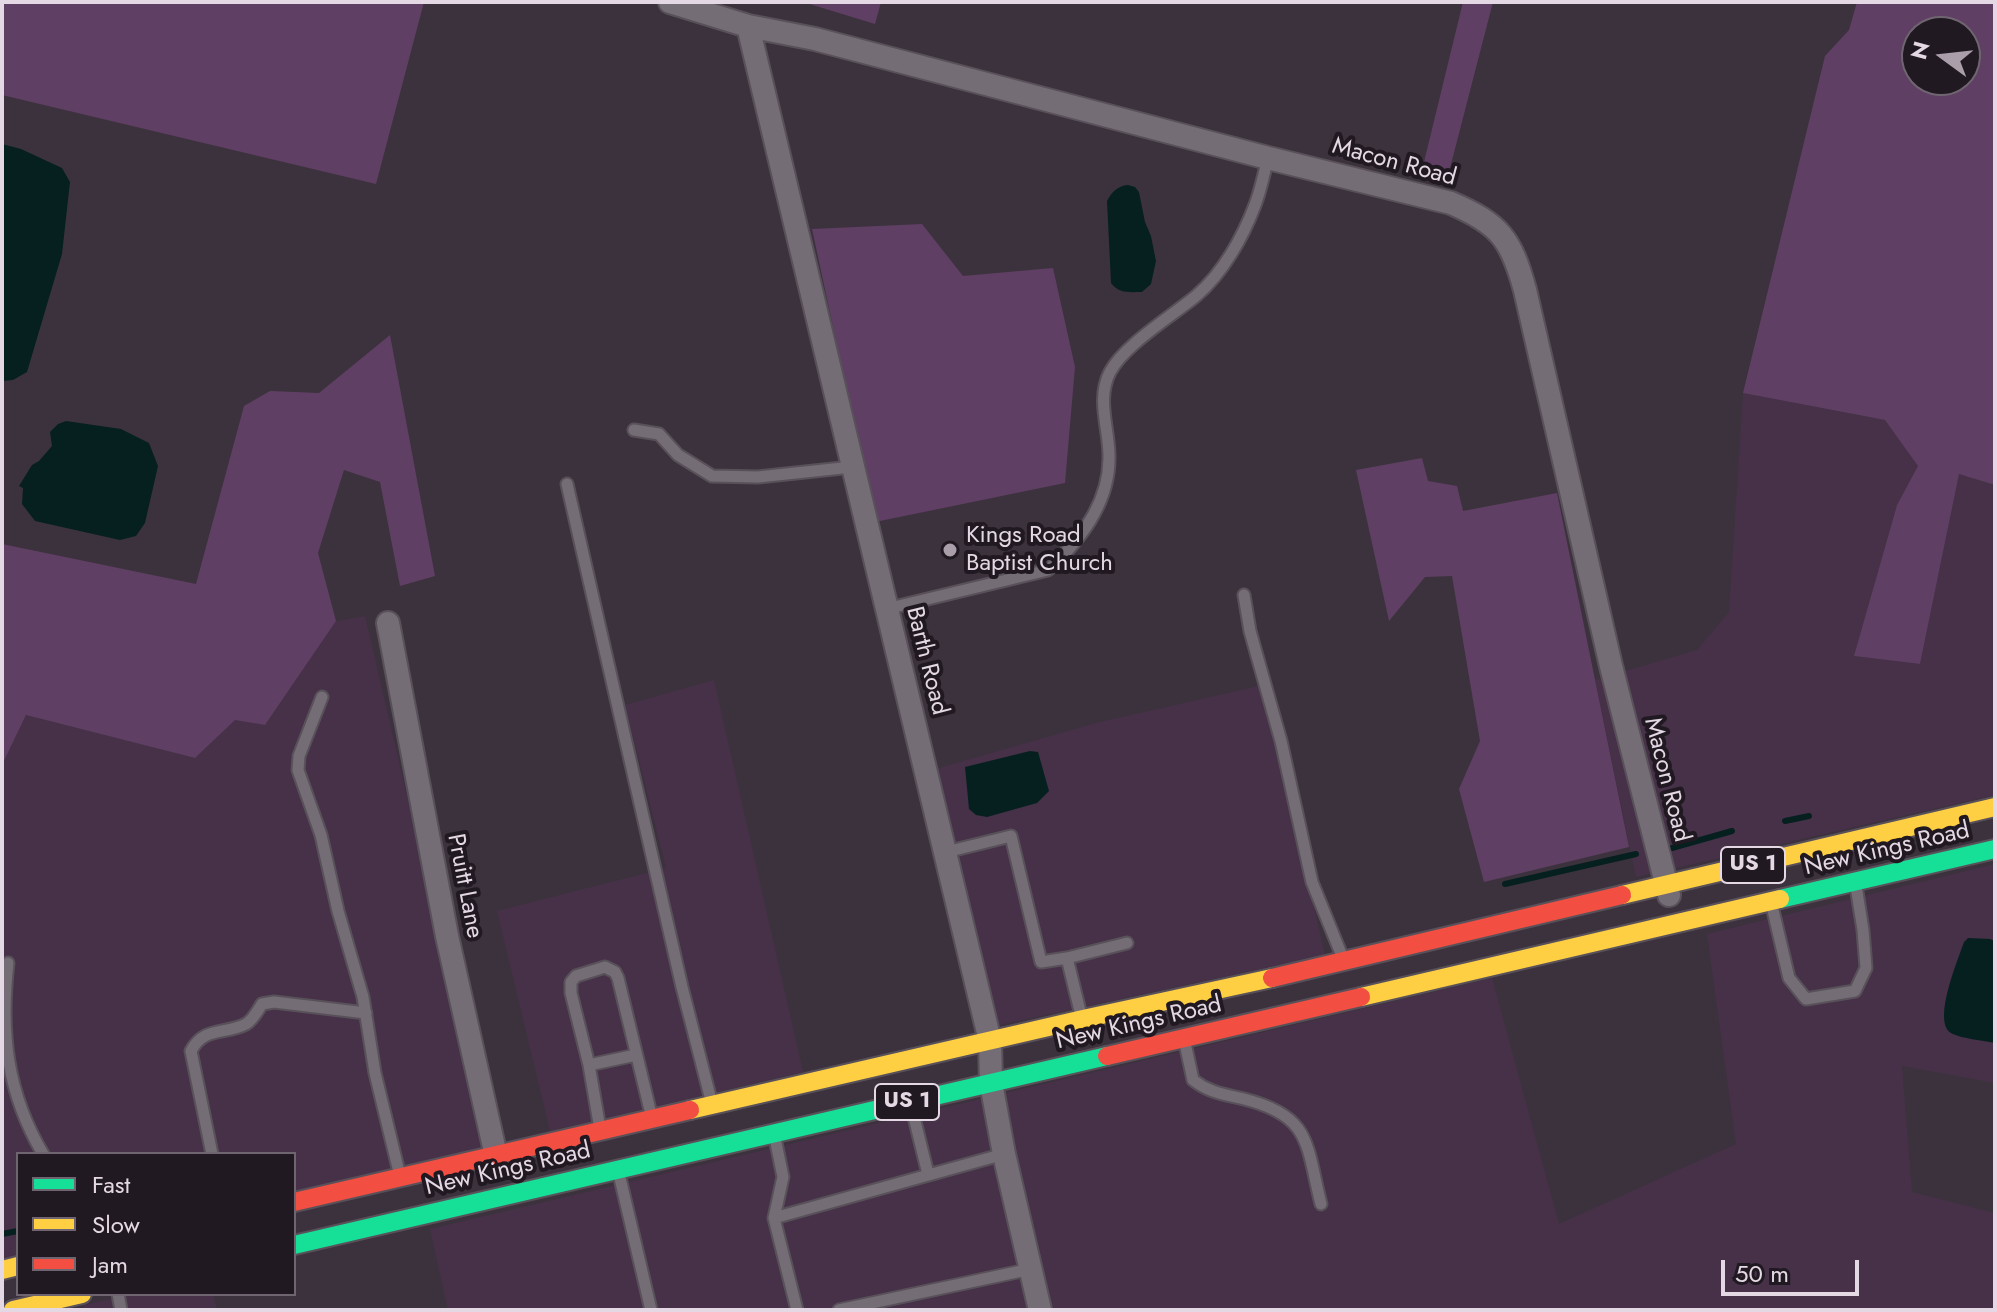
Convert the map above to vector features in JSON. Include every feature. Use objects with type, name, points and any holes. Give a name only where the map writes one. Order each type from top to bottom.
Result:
[{"type":"highway","name":"New Kings Road","points":[[296,1202],[1344,961],[1995,807]]},
{"type":"highway","name":"New Kings Road","points":[[296,1243],[1995,849]]},
{"type":"highway","points":[[1816,891],[1903,852]]},
{"type":"highway","points":[[13,1310],[73,1296]]},
{"type":"street","name":"Macon Road","points":[[670,2],[748,26],[815,39],[1451,203],[1475,213],[1498,230],[1509,244],[1525,290],[1611,666],[1676,924]]},
{"type":"street","name":"Barth Road","points":[[748,26],[990,1041],[991,1083],[1004,1154],[1040,1310]]},
{"type":"street","name":"Pruitt Lane","points":[[388,623],[447,936],[496,1156]]},
{"type":"lane","points":[[886,609],[1048,570],[1071,547],[1095,513],[1107,480],[1109,455],[1104,394],[1108,376],[1118,359],[1199,293],[1221,269],[1239,241],[1256,204],[1268,158]]},
{"type":"lane","points":[[634,430],[659,434],[678,455],[712,476],[758,477],[852,467]]},
{"type":"lane","points":[[567,484],[712,1105]]},
{"type":"lane","points":[[1244,595],[1250,631],[1281,741],[1312,882],[1344,961]]},
{"type":"lane","points":[[322,697],[299,756],[298,770],[321,835],[338,911],[363,997],[375,1073],[401,1177]]},
{"type":"lane","points":[[946,852],[1011,836],[1041,962],[1127,943]]},
{"type":"lane","points":[[1771,901],[1789,978],[1806,999],[1855,991],[1866,968],[1855,882]]},
{"type":"lane","points":[[1067,958],[1083,1019]]},
{"type":"lane","points":[[8,963],[4,1032],[8,1062],[23,1116],[42,1152]]},
{"type":"lane","points":[[601,1130],[571,982],[576,976],[605,967],[615,972],[618,978],[652,1119]]},
{"type":"lane","points":[[212,1152],[191,1051],[195,1043],[203,1036],[247,1024],[262,1004],[274,1002],[366,1013]]},
{"type":"lane","points":[[1184,1038],[1193,1080],[1207,1090],[1255,1102],[1293,1120],[1304,1134],[1321,1204]]},
{"type":"lane","points":[[589,1065],[636,1055]]},
{"type":"lane","points":[[910,1102],[928,1174]]},
{"type":"lane","points":[[774,1133],[783,1177],[774,1218],[797,1310]]},
{"type":"lane","points":[[774,1218],[1004,1154]]},
{"type":"lane","points":[[618,1170],[651,1310]]},
{"type":"lane","points":[[839,1310],[1031,1269]]},
{"type":"shaded area","points":[[2,2],[424,2],[376,184],[2,95]]},
{"type":"shaded area","points":[[803,2],[881,2],[875,24]]},
{"type":"shaded area","points":[[1463,2],[1493,2],[1449,172],[1424,162]]},
{"type":"shaded area","points":[[1857,2],[1995,2],[1995,485],[1959,474],[1920,664],[1854,656],[1897,505],[1918,466],[1885,420],[1743,393],[1825,56],[1849,30]]},
{"type":"shaded area","points":[[2,144],[21,149],[62,168],[70,182],[62,254],[27,372],[13,380],[2,381]]},
{"type":"shaded area","points":[[1128,185],[1139,192],[1156,261],[1151,284],[1142,292],[1121,291],[1111,283],[1107,201],[1115,190]]},
{"type":"shaded area","points":[[922,224],[963,276],[1053,268],[1075,367],[1065,483],[875,522],[812,229]]},
{"type":"shaded area","points":[[390,335],[435,576],[400,586],[380,482],[344,470],[318,553],[336,621],[265,725],[235,720],[195,758],[26,715],[2,765],[2,544],[196,584],[244,406],[270,391],[319,393]]},
{"type":"shaded area","points":[[1743,393],[1885,420],[1919,466],[1897,505],[1855,656],[1920,664],[1959,473],[1995,485],[1995,795],[1636,877],[1595,680],[1697,650],[1729,612]]},
{"type":"shaded area","points":[[66,421],[121,429],[149,443],[158,466],[145,523],[136,536],[120,540],[35,521],[22,504],[23,488],[19,486],[32,465],[52,446],[50,432]]},
{"type":"shaded area","points":[[1422,458],[1428,481],[1457,486],[1463,511],[1557,493],[1629,847],[1484,882],[1459,789],[1480,741],[1452,576],[1425,577],[1389,621],[1356,470]]},
{"type":"shaded area","points":[[365,616],[489,1149],[296,1194],[296,1152],[16,1152],[16,1256],[2,1260],[2,765],[26,715],[195,758],[235,719],[265,725],[336,621]]},
{"type":"shaded area","points":[[714,680],[803,1072],[550,1131],[497,911],[666,868],[625,705]]},
{"type":"shaded area","points":[[1263,685],[1325,955],[995,1026],[932,770],[1096,723]]},
{"type":"shaded area","points":[[1030,751],[1038,752],[1049,791],[1037,803],[987,817],[976,815],[969,809],[965,767]]},
{"type":"shaded area","points":[[1995,864],[1995,1083],[1902,1066],[1912,1192],[1995,1213],[1995,1310],[448,1310],[430,1229],[1492,978],[1559,1224],[1736,1144],[1707,934]]},
{"type":"shaded area","points":[[1968,938],[1995,941],[1995,1043],[1955,1035],[1946,1026],[1944,1016],[1948,990]]},
{"type":"shaded area","points":[[124,1296],[214,1296],[217,1310],[82,1310],[84,1305]]},
{"type":"waterway","points":[[1785,821],[1809,816]]},
{"type":"waterway","points":[[1672,848],[1732,831]]},
{"type":"waterway","points":[[1505,884],[1636,854]]},
{"type":"waterway","points":[[2,1234],[16,1231]]},
{"type":"traffic: fast","points":[[1780,899],[1995,849]]},
{"type":"traffic: fast","points":[[296,1245],[1107,1056]]},
{"type":"traffic: slow","points":[[1622,895],[1995,807]]},
{"type":"traffic: slow","points":[[1361,997],[1780,899]]},
{"type":"traffic: slow","points":[[690,1110],[1272,978]]},
{"type":"traffic: slow","points":[[2,1270],[16,1266]]},
{"type":"traffic: slow","points":[[13,1310],[73,1296]]},
{"type":"traffic: jam","points":[[1272,978],[1622,895]]},
{"type":"traffic: jam","points":[[1107,1056],[1361,997]]},
{"type":"traffic: jam","points":[[296,1202],[690,1110]]},
{"type":"place","name":"Kings Road Baptist Church","points":[[950,550]]}]
